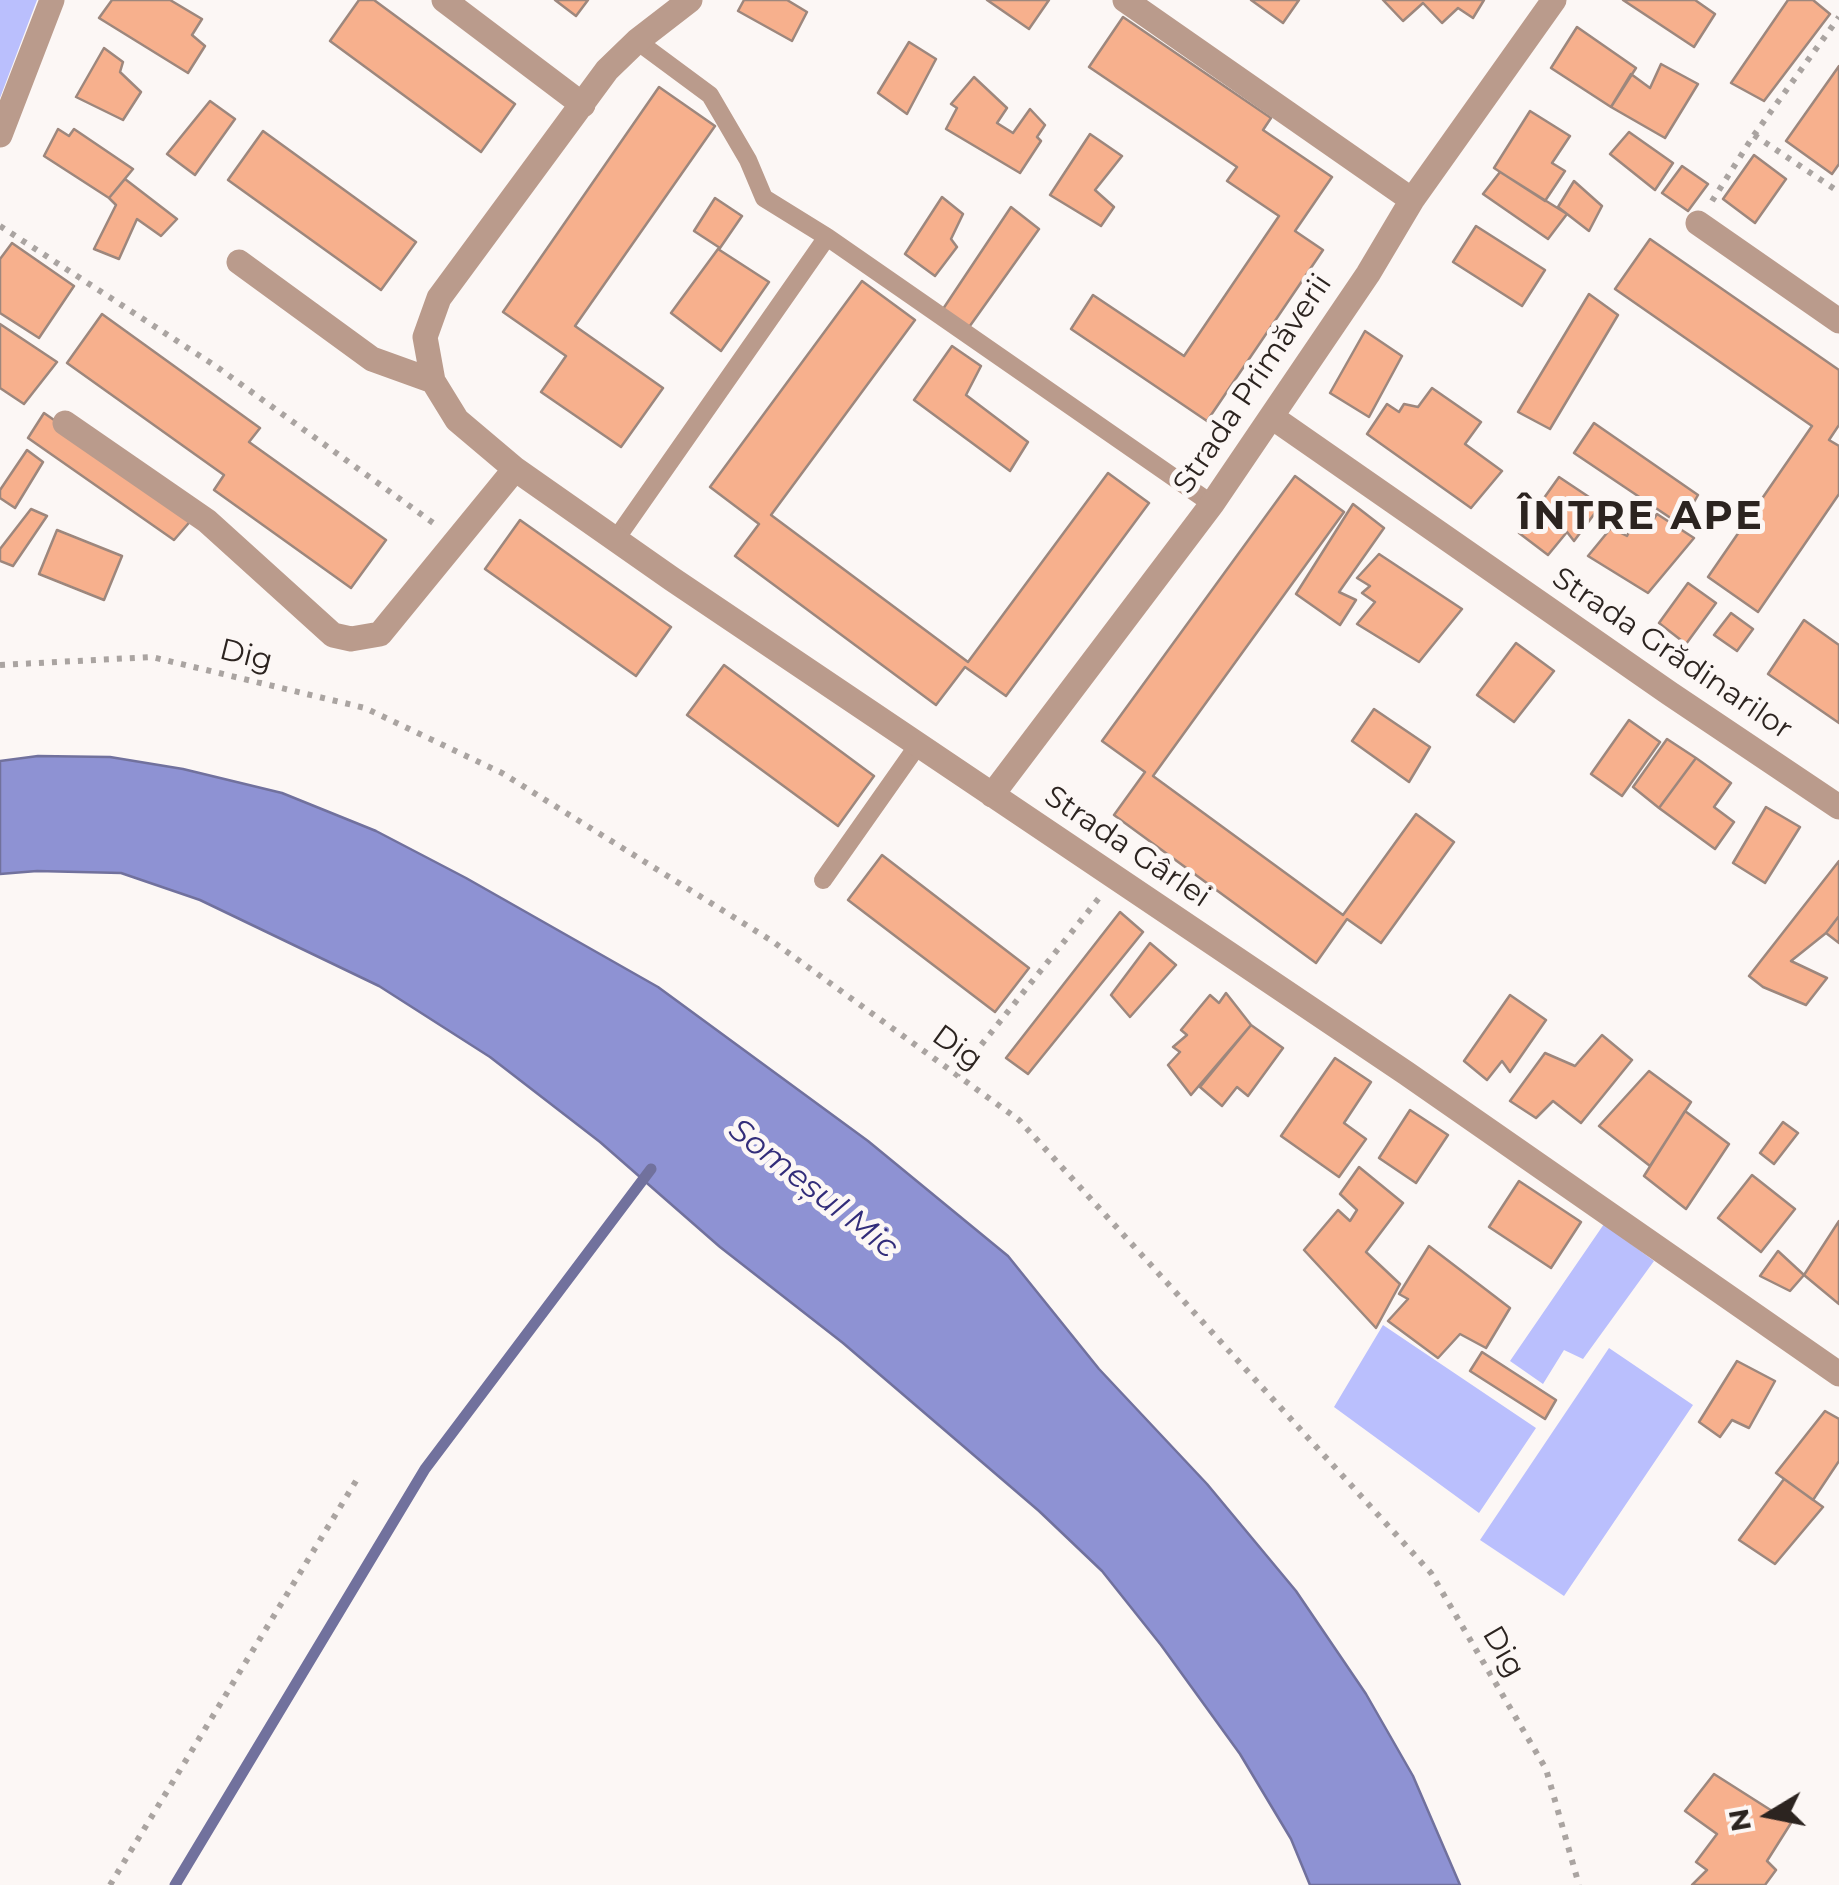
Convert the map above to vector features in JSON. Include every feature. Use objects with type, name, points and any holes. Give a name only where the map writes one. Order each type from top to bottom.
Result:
[{"type":"street","points":[[0,135],[52,0]]},
{"type":"street","points":[[444,0],[583,106],[607,70],[690,0]]},
{"type":"street","points":[[1125,0],[1412,200]]},
{"type":"street","name":"Strada Primăverii","points":[[992,795],[1212,504],[1368,274],[1412,200],[1554,0]]},
{"type":"street","name":"Strada Gârlei","points":[[583,106],[439,298],[425,338],[433,381],[457,420],[516,469],[616,540],[1406,1072],[1839,1374]]},
{"type":"street","points":[[1698,223],[1839,321]]},
{"type":"street","points":[[240,262],[372,359],[433,381]]},
{"type":"street","name":"Strada Grădinarilor","points":[[1272,417],[1839,806]]},
{"type":"street","points":[[65,423],[207,522],[333,635],[351,639],[380,634],[516,469]]},
{"type":"lane","points":[[637,41],[710,95],[748,160],[764,198],[827,237],[1212,504]]},
{"type":"lane","points":[[616,540],[827,237]]},
{"type":"lane","points":[[823,880],[908,738]]},
{"type":"path","points":[[1698,223],[1754,134],[1839,18]]},
{"type":"path","points":[[1754,134],[1839,192]]},
{"type":"path","points":[[0,226],[217,366],[457,540]]},
{"type":"path","name":"Dig","points":[[0,665],[152,657],[365,708],[502,773],[772,941],[1019,1120],[1431,1573],[1546,1768],[1580,1885]]},
{"type":"path","points":[[957,1076],[1116,878]]},
{"type":"path","points":[[110,1885],[360,1476]]},
{"type":"shaded area","points":[[0,0],[37,0],[0,98]]},
{"type":"shaded area","points":[[1604,1224],[1654,1261],[1583,1359],[1564,1350],[1543,1384],[1510,1361]]},
{"type":"shaded area","points":[[1383,1325],[1536,1428],[1479,1513],[1334,1407]]},
{"type":"shaded area","points":[[1609,1348],[1693,1405],[1564,1596],[1480,1540]]},
{"type":"water","name":"Someșul Mic","points":[[38,756],[110,757],[183,769],[282,793],[376,831],[658,987],[868,1141],[1008,1256],[1099,1369],[1207,1484],[1296,1591],[1366,1694],[1413,1776],[1460,1885],[1310,1885],[1291,1839],[1240,1754],[1102,1571],[1039,1511],[843,1343],[720,1247],[600,1142],[490,1057],[379,986],[200,900],[121,873],[0,874],[0,761]]},
{"type":"building","points":[[112,0],[170,0],[202,19],[192,35],[205,46],[188,73],[99,18]]},
{"type":"building","points":[[359,0],[374,0],[515,104],[481,152],[330,41]]},
{"type":"building","points":[[555,0],[588,0],[576,16]]},
{"type":"building","points":[[744,0],[787,0],[807,12],[792,41],[738,11]]},
{"type":"building","points":[[987,0],[1049,0],[1029,29]]},
{"type":"building","points":[[1251,0],[1299,0],[1283,23]]},
{"type":"building","points":[[1383,0],[1484,0],[1473,18],[1458,8],[1442,23],[1423,3],[1403,21]]},
{"type":"building","points":[[1623,0],[1695,0],[1715,14],[1694,47]]},
{"type":"building","points":[[1788,0],[1813,0],[1830,14],[1764,101],[1731,83]]},
{"type":"building","points":[[1123,17],[1271,118],[1263,130],[1332,177],[1295,231],[1323,250],[1207,421],[1071,329],[1093,295],[1184,356],[1279,216],[1227,181],[1237,167],[1089,67]]},
{"type":"building","points":[[1577,27],[1636,68],[1611,107],[1551,68]]},
{"type":"building","points":[[909,42],[936,59],[907,114],[878,93]]},
{"type":"building","points":[[104,48],[123,62],[120,72],[141,92],[123,120],[76,97]]},
{"type":"building","points":[[1661,64],[1698,84],[1665,138],[1611,107],[1631,74],[1650,88]]},
{"type":"building","points":[[1839,66],[1839,164],[1832,174],[1786,141]]},
{"type":"building","points":[[974,77],[1007,108],[997,123],[1013,133],[1030,109],[1045,125],[1037,137],[1041,141],[1020,173],[946,129],[957,108],[951,104]]},
{"type":"building","points":[[659,87],[715,126],[575,326],[663,388],[621,447],[541,392],[566,356],[503,312]]},
{"type":"building","points":[[210,101],[235,119],[195,175],[167,154]]},
{"type":"building","points":[[1530,111],[1570,136],[1552,163],[1565,171],[1545,201],[1494,168]]},
{"type":"building","points":[[58,129],[69,136],[74,129],[133,169],[109,198],[44,156]]},
{"type":"building","points":[[263,131],[416,242],[381,290],[228,180]]},
{"type":"building","points":[[1629,132],[1673,163],[1655,190],[1610,154]]},
{"type":"building","points":[[1090,134],[1122,156],[1095,190],[1114,207],[1101,226],[1050,195]]},
{"type":"building","points":[[1754,155],[1786,179],[1755,223],[1723,199]]},
{"type":"building","points":[[1682,166],[1708,184],[1688,211],[1662,193]]},
{"type":"building","points":[[1500,172],[1567,214],[1548,239],[1483,194]]},
{"type":"building","points":[[125,179],[177,219],[161,236],[137,219],[119,259],[94,249],[116,205],[109,198]]},
{"type":"building","points":[[1574,181],[1602,206],[1589,231],[1558,207]]},
{"type":"building","points":[[942,197],[963,214],[951,239],[957,247],[935,276],[905,254]]},
{"type":"building","points":[[715,198],[742,216],[720,248],[694,231]]},
{"type":"building","points":[[1011,207],[1039,229],[967,330],[941,312]]},
{"type":"building","points":[[1476,226],[1545,270],[1522,306],[1453,262]]},
{"type":"building","points":[[1650,239],[1839,370],[1839,425],[1829,440],[1839,446],[1839,494],[1758,612],[1708,577],[1812,426],[1615,289]]},
{"type":"building","points":[[12,243],[74,286],[39,338],[0,313],[0,259]]},
{"type":"building","points":[[718,249],[769,282],[721,351],[671,313]]},
{"type":"building","points":[[862,281],[915,320],[771,515],[968,662],[1108,473],[1149,503],[1006,696],[965,667],[936,705],[735,556],[759,524],[710,487]]},
{"type":"building","points":[[1589,294],[1618,315],[1550,429],[1518,412]]},
{"type":"building","points":[[102,314],[260,428],[249,442],[386,540],[351,588],[214,490],[224,475],[67,363]]},
{"type":"building","points":[[0,324],[57,362],[24,404],[0,388]]},
{"type":"building","points":[[1365,331],[1402,356],[1369,417],[1330,393]]},
{"type":"building","points":[[952,346],[981,366],[966,395],[1028,442],[1010,471],[914,400]]},
{"type":"building","points":[[1432,388],[1481,422],[1465,444],[1502,471],[1471,508],[1367,434],[1387,404],[1399,412],[1404,404],[1418,407]]},
{"type":"building","points":[[44,413],[194,517],[174,540],[28,438]]},
{"type":"building","points":[[1594,423],[1698,495],[1681,525],[1574,453]]},
{"type":"building","points":[[27,450],[43,462],[15,508],[0,498],[0,490]]},
{"type":"building","points":[[1295,476],[1344,512],[1153,776],[1343,915],[1416,814],[1454,842],[1381,943],[1347,919],[1316,963],[1114,815],[1145,772],[1102,741]]},
{"type":"building","points":[[1559,477],[1601,505],[1574,541],[1567,532],[1548,555],[1519,533]]},
{"type":"building","points":[[1353,504],[1384,528],[1339,592],[1356,600],[1340,625],[1296,594]]},
{"type":"building","points":[[31,509],[47,516],[13,566],[0,561],[0,549]]},
{"type":"building","points":[[1657,514],[1694,538],[1648,593],[1588,556],[1611,528],[1627,536],[1635,520],[1647,529]]},
{"type":"building","points":[[520,520],[671,627],[636,676],[485,569]]},
{"type":"building","points":[[57,530],[122,556],[104,600],[39,574]]},
{"type":"building","points":[[1379,554],[1462,609],[1419,662],[1357,624],[1375,602],[1362,593],[1370,586],[1357,578]]},
{"type":"building","points":[[1688,583],[1716,603],[1686,644],[1659,623]]},
{"type":"building","points":[[1731,613],[1753,629],[1737,651],[1714,635]]},
{"type":"building","points":[[1804,620],[1839,645],[1839,723],[1768,674]]},
{"type":"building","points":[[1516,643],[1554,671],[1514,722],[1477,695]]},
{"type":"building","points":[[724,665],[874,776],[838,826],[687,715]]},
{"type":"building","points":[[1374,709],[1430,747],[1409,782],[1352,741]]},
{"type":"building","points":[[1629,720],[1660,742],[1622,796],[1591,774]]},
{"type":"building","points":[[1667,739],[1696,758],[1659,808],[1633,787]]},
{"type":"building","points":[[1696,758],[1731,783],[1714,807],[1734,822],[1715,849],[1659,808]]},
{"type":"building","points":[[1766,807],[1800,827],[1765,883],[1733,863]]},
{"type":"building","points":[[882,855],[1029,968],[995,1012],[848,900]]},
{"type":"building","points":[[1839,861],[1839,916],[1826,933],[1791,961],[1827,978],[1806,1005],[1763,987],[1749,976]]},
{"type":"building","points":[[1120,912],[1143,932],[1028,1074],[1006,1058]]},
{"type":"building","points":[[1839,916],[1839,943],[1826,933]]},
{"type":"building","points":[[1150,943],[1176,965],[1130,1017],[1111,995]]},
{"type":"building","points":[[1226,993],[1251,1025],[1191,1095],[1168,1065],[1180,1052],[1173,1047],[1187,1035],[1181,1030],[1210,995],[1219,1003]]},
{"type":"building","points":[[1510,995],[1546,1020],[1510,1072],[1502,1061],[1487,1080],[1464,1061]]},
{"type":"building","points":[[1251,1025],[1283,1048],[1248,1096],[1237,1087],[1222,1106],[1200,1087]]},
{"type":"building","points":[[1602,1035],[1632,1060],[1581,1123],[1553,1101],[1536,1118],[1510,1101],[1545,1053],[1575,1066]]},
{"type":"building","points":[[1335,1058],[1371,1082],[1344,1123],[1366,1139],[1339,1177],[1281,1136]]},
{"type":"building","points":[[1649,1071],[1691,1102],[1650,1166],[1599,1126]]},
{"type":"building","points":[[1410,1110],[1448,1135],[1416,1183],[1379,1158]]},
{"type":"building","points":[[1685,1111],[1729,1144],[1686,1209],[1644,1176]]},
{"type":"building","points":[[1783,1122],[1798,1133],[1774,1164],[1760,1153]]},
{"type":"building","points":[[1359,1167],[1403,1203],[1366,1252],[1400,1284],[1376,1328],[1304,1250],[1338,1210],[1350,1221],[1357,1210],[1340,1194]]},
{"type":"building","points":[[1752,1175],[1795,1209],[1761,1252],[1718,1218]]},
{"type":"building","points":[[1519,1181],[1581,1222],[1551,1268],[1489,1227]]},
{"type":"building","points":[[1839,1221],[1839,1304],[1804,1275]]},
{"type":"building","points":[[1429,1246],[1510,1308],[1486,1348],[1460,1334],[1438,1358],[1388,1321],[1408,1299],[1399,1294]]},
{"type":"building","points":[[1778,1251],[1804,1275],[1790,1291],[1760,1276]]},
{"type":"building","points":[[1482,1352],[1556,1400],[1545,1419],[1470,1371]]},
{"type":"building","points":[[1737,1361],[1775,1381],[1749,1428],[1732,1420],[1720,1437],[1699,1422]]},
{"type":"building","points":[[1825,1411],[1839,1419],[1839,1461],[1813,1500],[1776,1473]]},
{"type":"building","points":[[1784,1479],[1823,1507],[1775,1564],[1739,1540]]},
{"type":"building","points":[[1714,1774],[1791,1823],[1767,1861],[1776,1870],[1765,1885],[1692,1885],[1707,1870],[1696,1862],[1717,1834],[1685,1811]]},
{"type":"waterway","points":[[175,1885],[425,1469],[651,1169]]},
{"type":"district","name":"ÎNTRE APE","points":[[1641,517]]}]
